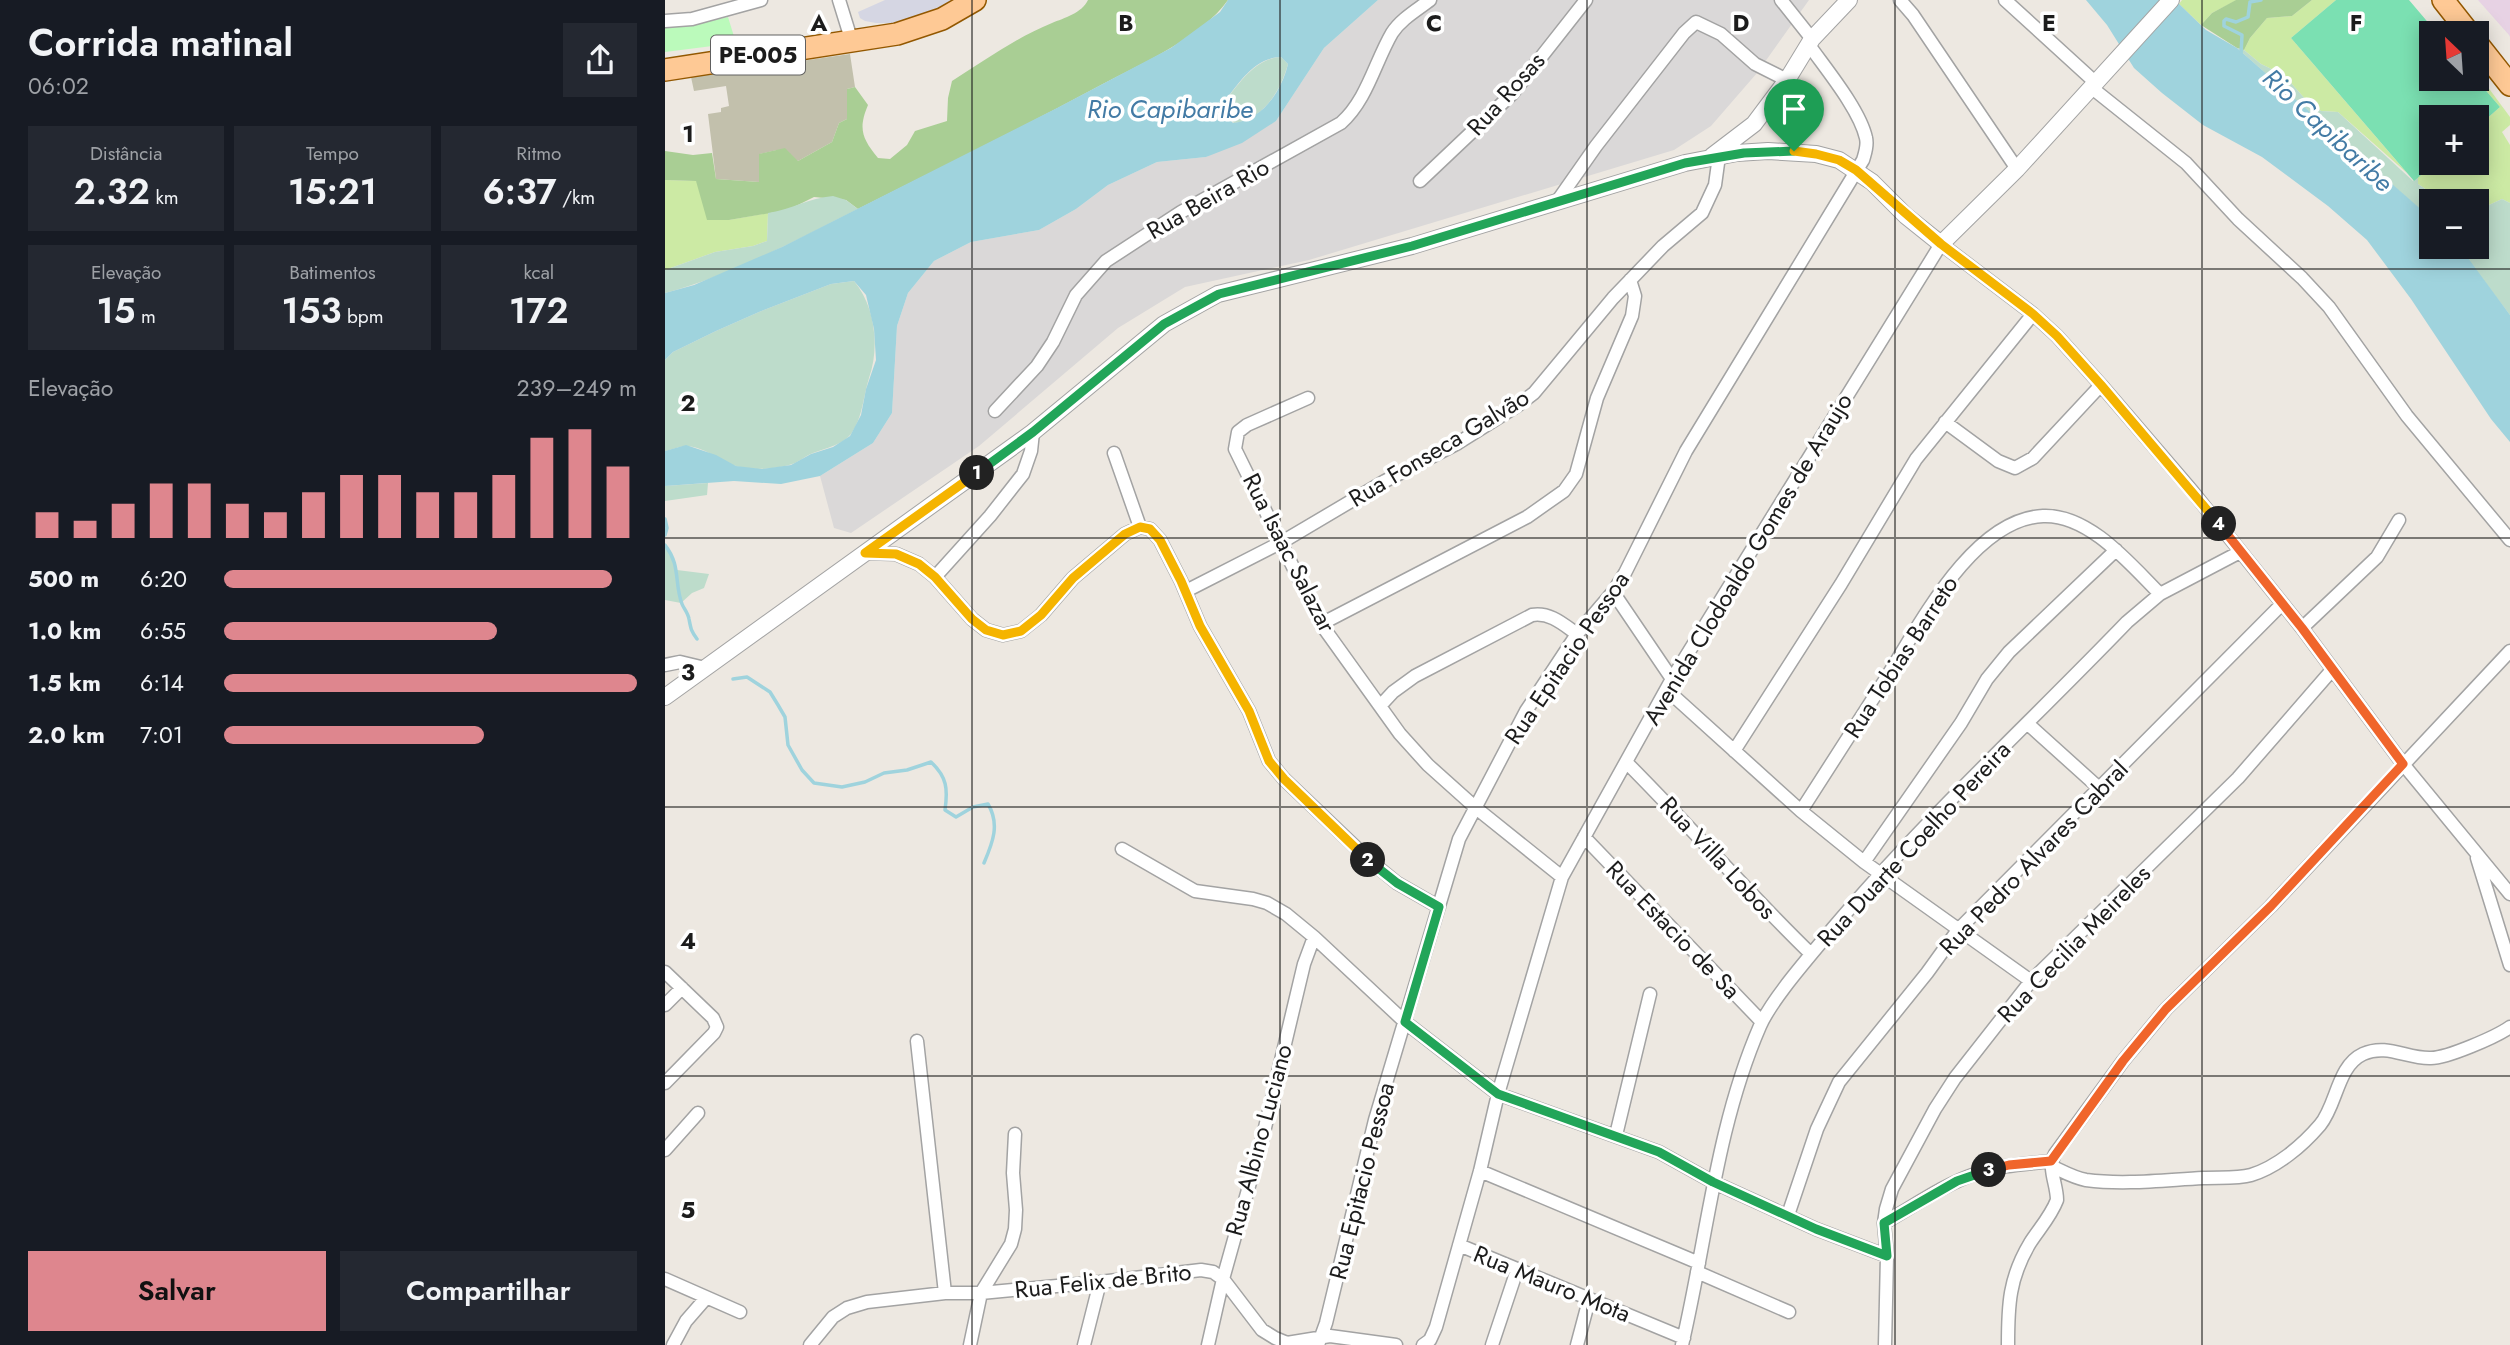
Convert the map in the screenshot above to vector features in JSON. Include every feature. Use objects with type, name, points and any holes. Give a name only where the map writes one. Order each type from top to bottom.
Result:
[{"type":"main road","name":"PE-005","points":[[665,70],[913,31],[942,19],[975,0]]},
{"type":"main road","points":[[2443,0],[2460,21]]},
{"type":"main road","points":[[2489,58],[2510,85]]},
{"type":"street","points":[[665,21],[692,19],[761,0]]},
{"type":"street","points":[[839,0],[852,42]]},
{"type":"street","name":"Rua Beira Rio","points":[[995,411],[1042,360],[1076,295],[1106,261],[1181,212],[1341,123],[1358,101],[1391,34],[1430,0]]},
{"type":"street","name":"Rua Rosas","points":[[1420,181],[1512,94],[1586,0]]},
{"type":"street","name":"Rua Epitacio Pessoa","points":[[1323,1339],[1375,1120],[1459,839],[1520,722],[1577,634],[1613,592],[1625,573],[1686,451],[1856,170],[1866,149],[1863,130],[1839,87],[1781,0]]},
{"type":"street","points":[[1715,157],[1754,124],[1787,80],[1810,42],[1849,0]]},
{"type":"street","points":[[1900,0],[1913,15],[2017,169]]},
{"type":"street","points":[[2005,0],[2194,170],[2238,219],[2302,278],[2329,307],[2407,416],[2510,540]]},
{"type":"street","points":[[1941,244],[2017,169],[2171,0]]},
{"type":"street","points":[[1556,203],[1596,146],[1684,33],[1696,22],[1721,34],[1755,64],[1787,80]]},
{"type":"street","points":[[1754,124],[1756,138],[1768,151]]},
{"type":"street","points":[[665,697],[1033,432],[1164,324],[1219,294],[1400,249],[1685,163],[1768,151],[1816,154],[1839,160],[1856,170],[1941,244],[2033,314],[2057,336],[2192,491],[2302,628],[2403,764],[2510,894]]},
{"type":"street","name":"Rua Fonseca Galvão","points":[[1186,591],[1282,542],[1385,481],[1458,443],[1534,393],[1630,280],[1663,246],[1702,213],[1715,185],[1715,157]]},
{"type":"street","name":"Avenida Clodoaldo Gomes de Araujo","points":[[1423,1345],[1430,1340],[1436,1327],[1480,1171],[1498,1094],[1562,877],[1669,685],[1941,244]]},
{"type":"street","points":[[1321,624],[1527,517],[1564,491],[1576,474],[1597,398],[1632,316],[1635,296],[1630,280]]},
{"type":"street","points":[[1734,751],[1841,584],[1898,488],[1945,422],[2033,314]]},
{"type":"street","points":[[1945,422],[1998,461],[2015,468],[2033,458],[2101,385]]},
{"type":"street","name":"Rua Isaac Salazar","points":[[1308,398],[1247,425],[1238,432],[1235,449],[1321,624],[1400,734],[1429,765],[1476,808],[1562,877]]},
{"type":"street","points":[[935,577],[990,516],[1023,474],[1031,451],[1033,432]]},
{"type":"street","points":[[1114,453],[1140,527]]},
{"type":"street","name":"Rua Tobias Barreto","points":[[1801,811],[1934,600],[1975,551],[1999,532],[2019,522],[2043,516],[2069,521],[2116,550],[2160,594]]},
{"type":"street","points":[[2302,628],[2377,557],[2399,520]]},
{"type":"street","points":[[865,553],[907,558],[935,577],[957,604],[986,630],[996,634],[1014,634],[1041,615],[1073,578],[1101,552],[1132,529],[1150,529],[1160,540],[1200,626],[1249,711],[1269,761],[1284,779],[1369,860],[1397,883],[1439,907]]},
{"type":"street","points":[[1864,862],[1961,723],[1987,679],[2009,652],[2116,550]]},
{"type":"street","name":"Rua Duarte Coelho Pereira","points":[[1683,1342],[1713,1182],[1748,1058],[1762,1023],[1811,954],[1880,873],[2127,622],[2160,594],[2240,552]]},
{"type":"street","points":[[1613,592],[1669,685],[1734,751],[1801,811],[1864,862],[2031,981]]},
{"type":"street","name":"Rua Pedro Alvares Cabral","points":[[1788,1215],[1817,1129],[1839,1082],[1958,930],[2282,604]]},
{"type":"street","points":[[1380,706],[1393,692],[1415,676],[1532,615],[1541,613],[1550,616],[1577,634]]},
{"type":"street","points":[[2008,1339],[2008,1306],[2015,1274],[2057,1200],[2051,1164],[2123,1061],[2166,1009],[2271,906],[2510,651]]},
{"type":"street","points":[[665,665],[680,662],[705,668]]},
{"type":"street","name":"Rua Cecilia Meireles","points":[[1885,1345],[1887,1256],[1884,1223],[1892,1189],[1955,1078],[2031,981],[2238,778],[2333,670]]},
{"type":"street","points":[[2028,724],[2099,788]]},
{"type":"street","name":"Rua Villa Lobos","points":[[1626,762],[1695,831],[1758,903],[1811,954]]},
{"type":"street","name":"Rua Estacio de Sa","points":[[1584,837],[1762,1023]]},
{"type":"street","points":[[1122,849],[1195,891],[1267,903],[1286,914],[1405,1022],[1498,1094],[1659,1152],[1713,1182],[1816,1229],[1887,1256]]},
{"type":"street","points":[[2475,851],[2510,965]]},
{"type":"street","name":"Rua Albino Luciano","points":[[1208,1345],[1223,1279],[1263,1136],[1304,964],[1314,937]]},
{"type":"street","points":[[665,972],[713,1018],[716,1030],[665,1083]]},
{"type":"street","points":[[665,1005],[682,988]]},
{"type":"street","points":[[1616,1135],[1650,994]]},
{"type":"street","points":[[1884,1223],[1957,1181],[2009,1165],[2051,1164],[2083,1179],[2116,1182],[2248,1176],[2275,1164],[2305,1142],[2328,1114],[2349,1065],[2360,1055],[2387,1049],[2431,1058],[2449,1054],[2510,1027]]},
{"type":"street","points":[[917,1041],[946,1293]]},
{"type":"street","points":[[665,1150],[698,1113]]},
{"type":"street","points":[[970,1345],[981,1293],[1011,1244],[1015,1229],[1015,1134]]},
{"type":"street","points":[[1480,1171],[1698,1268],[1789,1312]]},
{"type":"street","name":"Rua Mauro Mota","points":[[1459,1245],[1683,1342]]},
{"type":"street","name":"Rua Felix de Brito","points":[[810,1345],[834,1317],[848,1308],[867,1302],[946,1293],[981,1293],[1100,1282],[1201,1270],[1213,1272],[1223,1279],[1262,1329],[1275,1339],[1286,1343],[1323,1339]]},
{"type":"street","points":[[1492,1345],[1517,1270]]},
{"type":"street","points":[[665,1279],[740,1312]]},
{"type":"street","points":[[1084,1345],[1100,1282]]},
{"type":"street","points":[[673,1345],[686,1321],[706,1298]]},
{"type":"street","points":[[1577,1345],[1589,1300]]},
{"type":"street","points":[[1323,1339],[1396,1345]]},
{"type":"shaded area","points":[[885,0],[959,0],[926,14],[894,23],[876,23],[860,18],[858,12]]},
{"type":"shaded area","points":[[1378,0],[1809,0],[1757,73],[1711,126],[1674,150],[1309,260],[1185,287],[1118,328],[979,446],[851,533],[834,528],[820,476],[873,443],[892,413],[897,326],[908,293],[934,261],[971,242],[1039,230],[1076,209],[1108,185],[1157,162],[1206,157],[1276,121],[1324,48]]},
{"type":"shaded area","points":[[2478,0],[2510,0],[2510,37],[2509,35]]},
{"type":"shaded area","points":[[850,54],[855,87],[847,89],[847,119],[839,123],[832,142],[798,161],[777,150],[760,154],[759,182],[716,179],[708,114],[721,112],[721,108],[729,106],[726,86],[694,91],[691,77]]},
{"type":"green space","points":[[1088,0],[1228,0],[1203,26],[1152,59],[858,209],[846,200],[814,197],[788,210],[729,220],[707,220],[696,181],[665,180],[665,151],[693,155],[712,153],[716,179],[759,182],[759,154],[785,148],[798,161],[832,142],[839,123],[847,119],[847,89],[855,87],[868,105],[863,121],[865,139],[878,158],[890,159],[907,145],[915,131],[947,121],[952,81],[1026,35],[1077,12]]},
{"type":"green space","points":[[2182,0],[2237,0],[2212,13],[2201,25],[2179,4]]},
{"type":"green space","points":[[2236,0],[2312,0],[2292,16],[2267,18],[2250,38],[2244,50],[2201,25],[2212,13]]},
{"type":"green space","points":[[2312,0],[2336,0],[2291,38],[2407,173],[2338,112],[2321,111],[2306,100],[2284,75],[2261,64],[2244,50],[2250,38],[2267,18],[2292,16]]},
{"type":"green space","points":[[2336,0],[2409,0],[2427,21],[2419,21],[2419,91],[2486,91],[2500,107],[2489,117],[2489,105],[2419,105],[2421,175],[2414,181],[2291,38]]},
{"type":"green space","points":[[728,17],[736,43],[665,52],[665,27],[693,25]]},
{"type":"green space","points":[[2237,48],[2284,75],[2306,100],[2321,111],[2338,112],[2413,181],[2418,177],[2418,184],[2425,189],[2419,189],[2419,208]]},
{"type":"green space","points":[[1281,57],[1288,64],[1281,84],[1269,102],[1254,116],[1234,123],[1225,114],[1222,104],[1255,67]]},
{"type":"green space","points":[[2489,89],[2510,117],[2510,125],[2502,132],[2510,145],[2510,203],[2502,199],[2489,205],[2489,189],[2425,189],[2418,184],[2420,175],[2489,175],[2489,117],[2500,107],[2486,91]]},
{"type":"green space","points":[[665,180],[696,181],[729,220],[768,213],[767,241],[715,252],[665,270]]},
{"type":"green space","points":[[833,196],[846,200],[858,209],[740,267],[665,293],[665,270],[715,252],[767,241],[768,213]]},
{"type":"green space","points":[[2502,199],[2510,203],[2510,315],[2467,259],[2489,259],[2489,205]]},
{"type":"green space","points":[[854,281],[867,302],[875,340],[872,366],[860,414],[847,438],[792,464],[770,468],[748,469],[736,466],[692,447],[684,446],[665,451],[665,360],[673,352],[759,312],[831,284]]},
{"type":"green space","points":[[708,483],[707,495],[665,501],[665,486]]},
{"type":"green space","points":[[665,545],[677,570],[709,574],[704,588],[692,593],[681,603],[665,600]]},
{"type":"water","name":"Rio Capibaribe","points":[[1228,0],[1378,0],[1324,48],[1276,121],[1242,143],[1206,157],[1157,162],[1108,185],[1076,209],[1039,230],[971,242],[934,261],[908,293],[897,326],[892,413],[873,443],[820,476],[781,484],[734,481],[665,486],[665,451],[686,445],[716,455],[736,466],[762,469],[791,465],[811,454],[833,447],[850,436],[861,415],[876,360],[874,329],[866,295],[854,281],[831,284],[759,312],[673,352],[665,360],[665,293],[694,285],[782,247],[1057,108],[1171,48],[1220,12]],"holes":[[[1281,57],[1288,64],[1276,94],[1262,110],[1253,117],[1233,123],[1225,114],[1222,104],[1247,73],[1271,58]]]},
{"type":"water","points":[[2086,0],[2175,0],[2206,30],[2237,48],[2419,208],[2419,259],[2469,259],[2510,315],[2510,442],[2491,419],[2411,299],[2367,240],[2328,206],[2262,157],[2203,125],[2162,93],[2134,68],[2107,25]]},
{"type":"waterway","points":[[2241,55],[2242,35],[2224,26],[2224,21],[2226,19],[2236,22],[2248,17],[2250,2],[2261,0]]},
{"type":"waterway","points":[[665,519],[665,535]]},
{"type":"waterway","points":[[665,545],[673,560],[682,604],[697,639]]},
{"type":"waterway","points":[[733,679],[747,677],[770,692],[785,717],[788,745],[802,770],[814,783],[842,787],[865,782],[884,773],[907,770],[931,762],[945,784],[945,810],[956,817],[973,807],[988,804],[992,811],[992,840],[984,863]]},
{"type":"route","points":[[1794,151],[1839,160],[1856,170],[1906,216],[2033,314],[2057,336],[2192,491],[2302,628],[2403,764],[2271,906],[2166,1009],[2123,1061],[2051,1161],[2009,1165],[1978,1173],[1957,1181],[1884,1223],[1887,1256],[1816,1229],[1713,1182],[1659,1152],[1498,1094],[1405,1022],[1439,907],[1397,883],[1369,860],[1284,779],[1269,761],[1249,711],[1200,626],[1160,540],[1150,529],[1132,529],[1101,552],[1073,578],[1041,615],[1021,631],[1003,635],[986,630],[972,619],[935,577],[919,564],[896,554],[865,553],[1033,432],[1164,324],[1219,294],[1412,246],[1685,163],[1744,153],[1794,151]]}]
